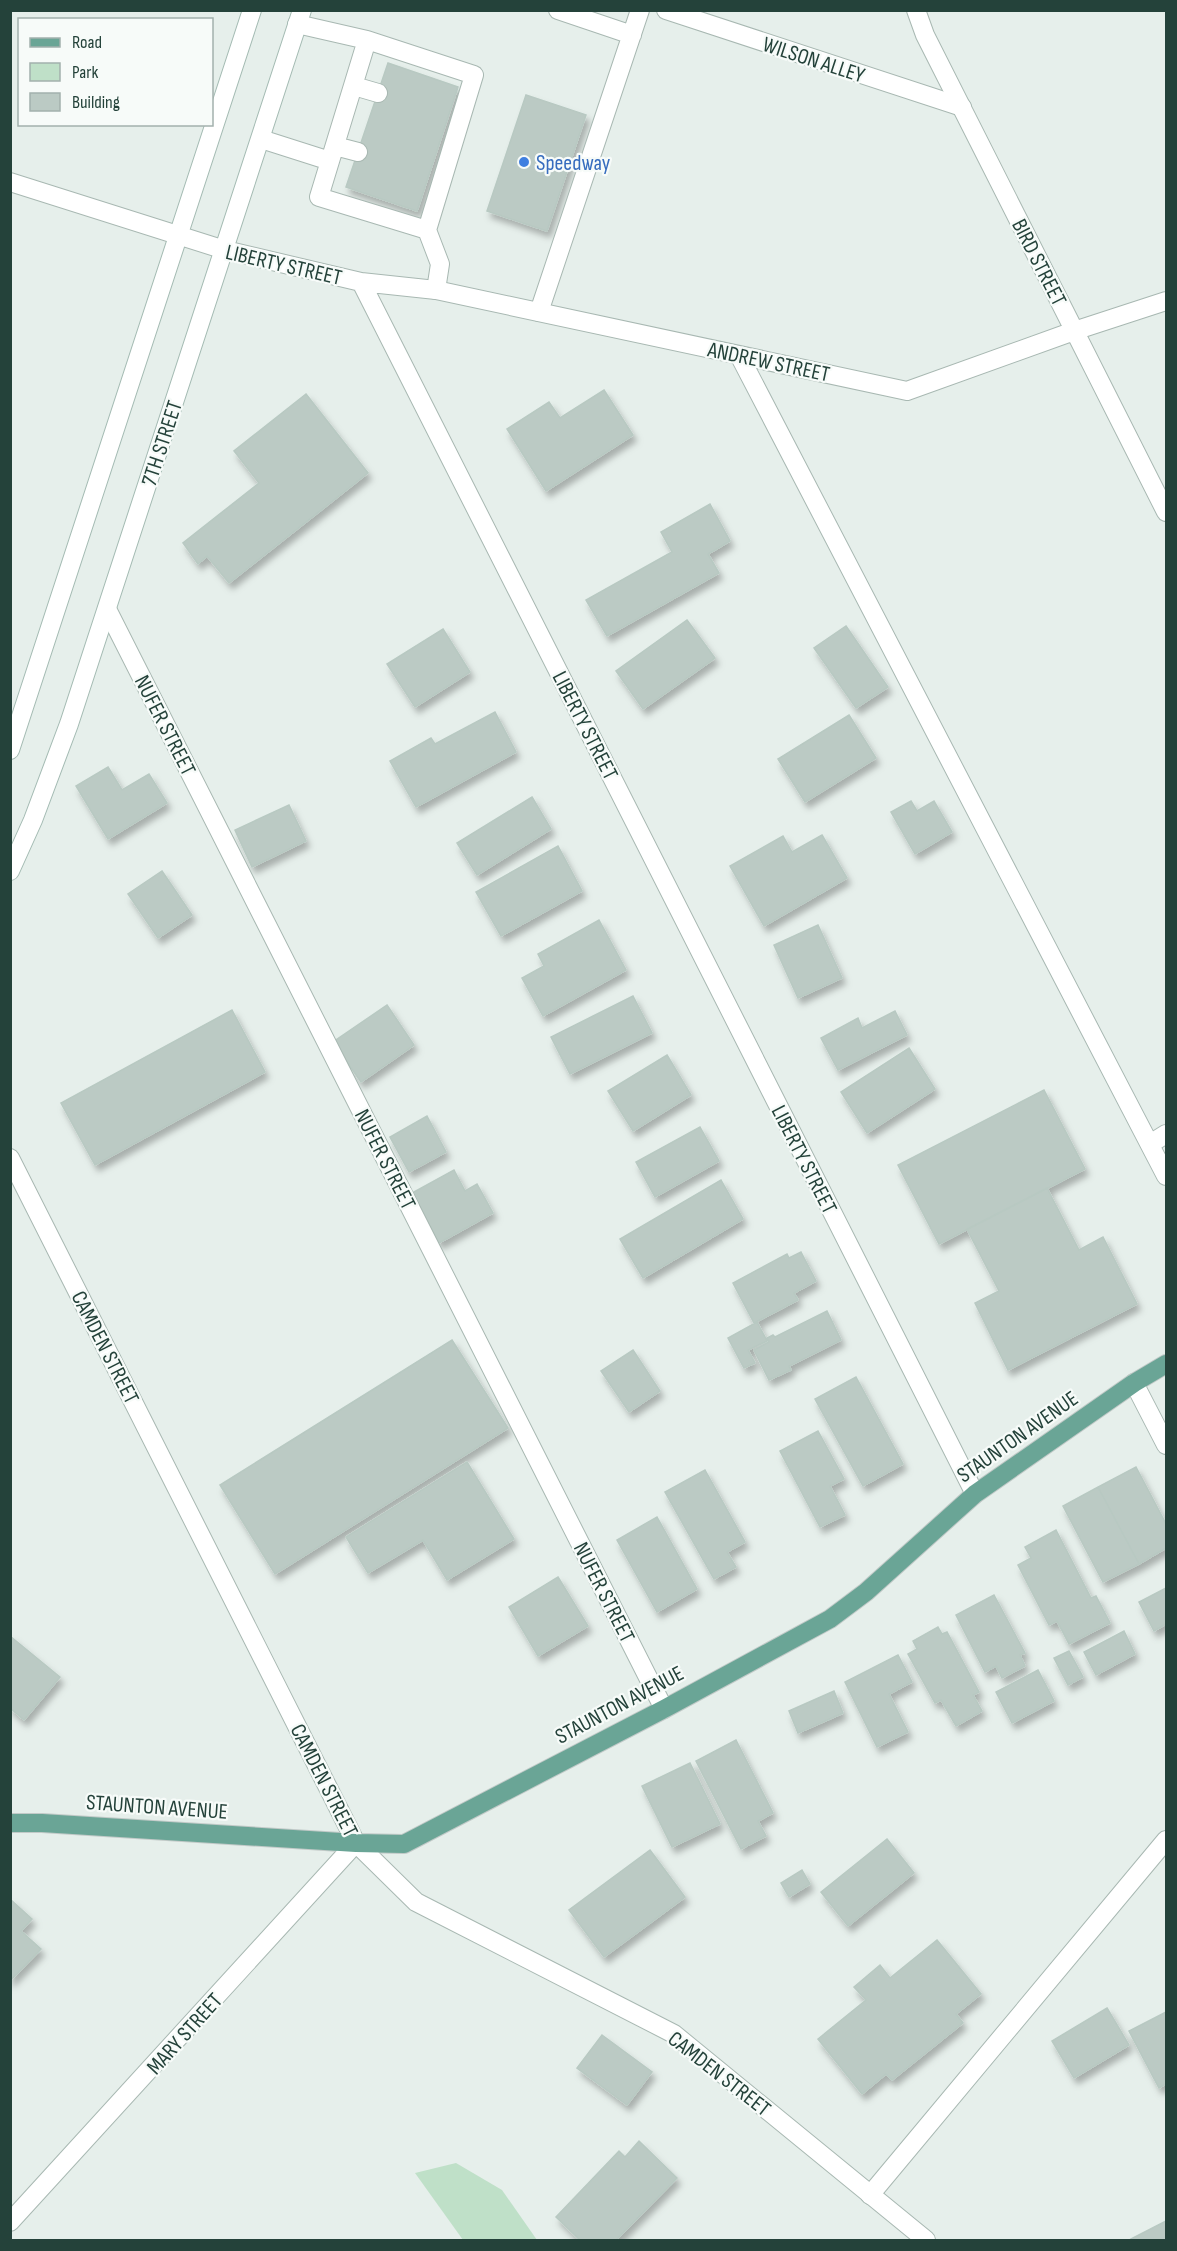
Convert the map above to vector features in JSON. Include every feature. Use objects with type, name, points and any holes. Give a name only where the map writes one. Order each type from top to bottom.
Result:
[{"type":"main road","name":"STAUNTON AVENUE","points":[[10,1823],[404,1844],[664,1709],[830,1619],[866,1593],[975,1494],[1134,1383],[1167,1364]]},
{"type":"street","points":[[10,750],[252,10]]},
{"type":"street","points":[[558,10],[632,35]]},
{"type":"street","points":[[539,312],[640,10]]},
{"type":"street","name":"WILSON ALLEY","points":[[666,10],[962,107]]},
{"type":"street","name":"BIRD STREET","points":[[916,10],[925,35],[1167,512]]},
{"type":"street","points":[[299,17],[474,75],[454,120],[436,178],[427,230],[440,264],[436,290]]},
{"type":"street","name":"7TH STREET","points":[[10,871],[33,820],[69,724],[299,17]]},
{"type":"street","points":[[367,40],[319,197],[427,230]]},
{"type":"street","points":[[354,86],[378,93]]},
{"type":"street","points":[[261,139],[332,153],[358,152]]},
{"type":"street","name":"LIBERTY STREET","points":[[10,182],[225,250],[361,282],[975,1494]]},
{"type":"street","name":"ANDREW STREET","points":[[361,282],[436,290],[907,391],[1074,331],[1167,301]]},
{"type":"street","points":[[740,355],[1167,1176]]},
{"type":"street","name":"NUFER STREET","points":[[107,609],[664,1709]]},
{"type":"street","points":[[1150,1144],[1167,1134]]},
{"type":"street","name":"CAMDEN STREET","points":[[10,1158],[356,1843],[416,1902],[674,2034],[926,2241]]},
{"type":"street","points":[[1134,1383],[1167,1445]]},
{"type":"street","points":[[870,2195],[1167,1840]]},
{"type":"street","name":"MARY STREET","points":[[10,2222],[356,1843]]},
{"type":"green space","points":[[456,2163],[502,2190],[537,2240],[463,2240],[415,2173]]},
{"type":"building","points":[[388,63],[458,87],[417,211],[346,187]]},
{"type":"building","points":[[526,95],[586,115],[547,231],[487,211]]},
{"type":"building","points":[[604,390],[633,435],[546,491],[507,429],[549,402],[560,418]]},
{"type":"building","points":[[306,394],[368,473],[229,583],[207,556],[198,564],[183,543],[259,483],[234,451]]},
{"type":"building","points":[[710,504],[730,541],[708,554],[719,573],[607,636],[586,600],[672,552],[661,532]]},
{"type":"building","points":[[687,620],[715,658],[643,709],[616,671]]},
{"type":"building","points":[[846,626],[888,687],[856,708],[814,648]]},
{"type":"building","points":[[443,629],[470,672],[415,707],[387,664]]},
{"type":"building","points":[[495,712],[516,752],[416,807],[390,761],[431,738],[435,744]]},
{"type":"building","points":[[849,715],[876,758],[805,802],[778,759]]},
{"type":"building","points":[[108,767],[122,790],[149,774],[167,803],[108,839],[76,786]]},
{"type":"building","points":[[532,797],[551,829],[477,875],[457,843]]},
{"type":"building","points":[[911,801],[917,811],[934,801],[952,832],[915,854],[891,812]]},
{"type":"building","points":[[289,805],[306,841],[252,867],[235,830]]},
{"type":"building","points":[[822,835],[847,878],[764,926],[730,866],[783,836],[792,852]]},
{"type":"building","points":[[558,846],[582,891],[501,936],[476,892]]},
{"type":"building","points":[[162,871],[192,915],[158,938],[128,894]]},
{"type":"building","points":[[599,920],[626,970],[543,1016],[522,978],[544,966],[538,954]]},
{"type":"building","points":[[818,925],[842,978],[798,998],[774,945]]},
{"type":"building","points":[[633,996],[652,1033],[570,1074],[551,1037]]},
{"type":"building","points":[[387,1005],[414,1045],[361,1082],[333,1042]]},
{"type":"building","points":[[232,1010],[265,1072],[95,1165],[61,1103]]},
{"type":"building","points":[[895,1011],[907,1035],[838,1070],[821,1038],[858,1018],[862,1028]]},
{"type":"building","points":[[909,1048],[935,1089],[867,1133],[841,1092]]},
{"type":"building","points":[[667,1055],[691,1095],[633,1131],[608,1091]]},
{"type":"building","points":[[1044,1090],[1085,1169],[939,1244],[898,1165]]},
{"type":"building","points":[[427,1116],[446,1152],[409,1172],[390,1137]]},
{"type":"building","points":[[700,1127],[719,1161],[655,1197],[636,1162]]},
{"type":"building","points":[[454,1170],[465,1191],[477,1184],[493,1213],[439,1243],[412,1193]]},
{"type":"building","points":[[721,1180],[743,1219],[643,1278],[620,1239]]},
{"type":"building","points":[[1047,1188],[1079,1250],[1103,1237],[1137,1304],[1008,1370],[975,1303],[999,1291],[967,1229]]},
{"type":"building","points":[[801,1252],[816,1281],[794,1293],[798,1300],[754,1323],[733,1283],[787,1254],[789,1258]]},
{"type":"building","points":[[827,1311],[841,1340],[789,1366],[791,1370],[769,1380],[754,1350],[769,1342],[767,1338],[773,1335],[775,1337]]},
{"type":"building","points":[[757,1322],[767,1341],[748,1350],[755,1363],[744,1368],[728,1338]]},
{"type":"building","points":[[452,1340],[508,1428],[275,1574],[220,1485]]},
{"type":"building","points":[[633,1350],[660,1391],[629,1412],[601,1371]]},
{"type":"building","points":[[856,1377],[903,1464],[863,1486],[815,1399]]},
{"type":"building","points":[[818,1431],[844,1479],[830,1486],[845,1515],[820,1527],[780,1451]]},
{"type":"building","points":[[467,1462],[514,1539],[447,1580],[423,1540],[368,1573],[346,1537]]},
{"type":"building","points":[[1136,1467],[1166,1524],[1166,1548],[1139,1564],[1098,1487]]},
{"type":"building","points":[[705,1470],[745,1542],[727,1552],[736,1567],[714,1579],[665,1492]]},
{"type":"building","points":[[1098,1487],[1139,1564],[1103,1582],[1063,1506]]},
{"type":"building","points":[[657,1517],[697,1589],[657,1612],[617,1540]]},
{"type":"building","points":[[1056,1530],[1091,1598],[1096,1596],[1110,1623],[1069,1644],[1057,1621],[1049,1625],[1018,1565],[1031,1558],[1025,1547]]},
{"type":"building","points":[[558,1577],[588,1626],[538,1656],[509,1607]]},
{"type":"building","points":[[1166,1588],[1166,1624],[1154,1631],[1139,1602]]},
{"type":"building","points":[[994,1595],[1025,1653],[1020,1655],[1025,1666],[1002,1678],[996,1666],[985,1672],[956,1615]]},
{"type":"building","points":[[938,1627],[942,1634],[947,1632],[979,1692],[973,1695],[982,1711],[956,1726],[941,1700],[935,1703],[908,1654],[917,1649],[913,1641]]},
{"type":"building","points":[[1124,1631],[1135,1654],[1096,1675],[1084,1652]]},
{"type":"building","points":[[10,1636],[60,1677],[24,1720],[10,1708]]},
{"type":"building","points":[[1069,1651],[1083,1677],[1068,1685],[1054,1658]]},
{"type":"building","points":[[898,1655],[912,1682],[889,1694],[908,1732],[877,1747],[845,1682]]},
{"type":"building","points":[[1038,1670],[1054,1701],[1012,1723],[996,1692]]},
{"type":"building","points":[[834,1691],[843,1713],[798,1733],[789,1711]]},
{"type":"building","points":[[736,1740],[773,1813],[758,1821],[766,1836],[741,1849],[696,1761]]},
{"type":"building","points":[[690,1763],[720,1824],[672,1847],[642,1786]]},
{"type":"building","points":[[887,1839],[914,1873],[848,1926],[821,1892]]},
{"type":"building","points":[[650,1850],[685,1897],[604,1957],[569,1910]]},
{"type":"building","points":[[802,1870],[810,1884],[789,1897],[781,1883]]},
{"type":"building","points":[[10,1899],[32,1919],[21,1931],[41,1949],[10,1981]]},
{"type":"building","points":[[937,1940],[981,1994],[956,2014],[963,2023],[892,2080],[886,2074],[862,2094],[818,2039],[866,2000],[854,1987],[880,1965],[890,1978]]},
{"type":"building","points":[[1107,2008],[1129,2045],[1074,2078],[1052,2041]]},
{"type":"building","points":[[1166,2012],[1166,2084],[1159,2088],[1129,2031]]},
{"type":"building","points":[[602,2035],[652,2072],[627,2105],[577,2068]]},
{"type":"building","points":[[639,2141],[677,2178],[616,2240],[580,2240],[556,2217],[619,2151],[625,2157]]},
{"type":"building","points":[[1166,2221],[1166,2240],[1131,2239]]},
{"type":"place","name":"Speedway","points":[[524,162]]}]
